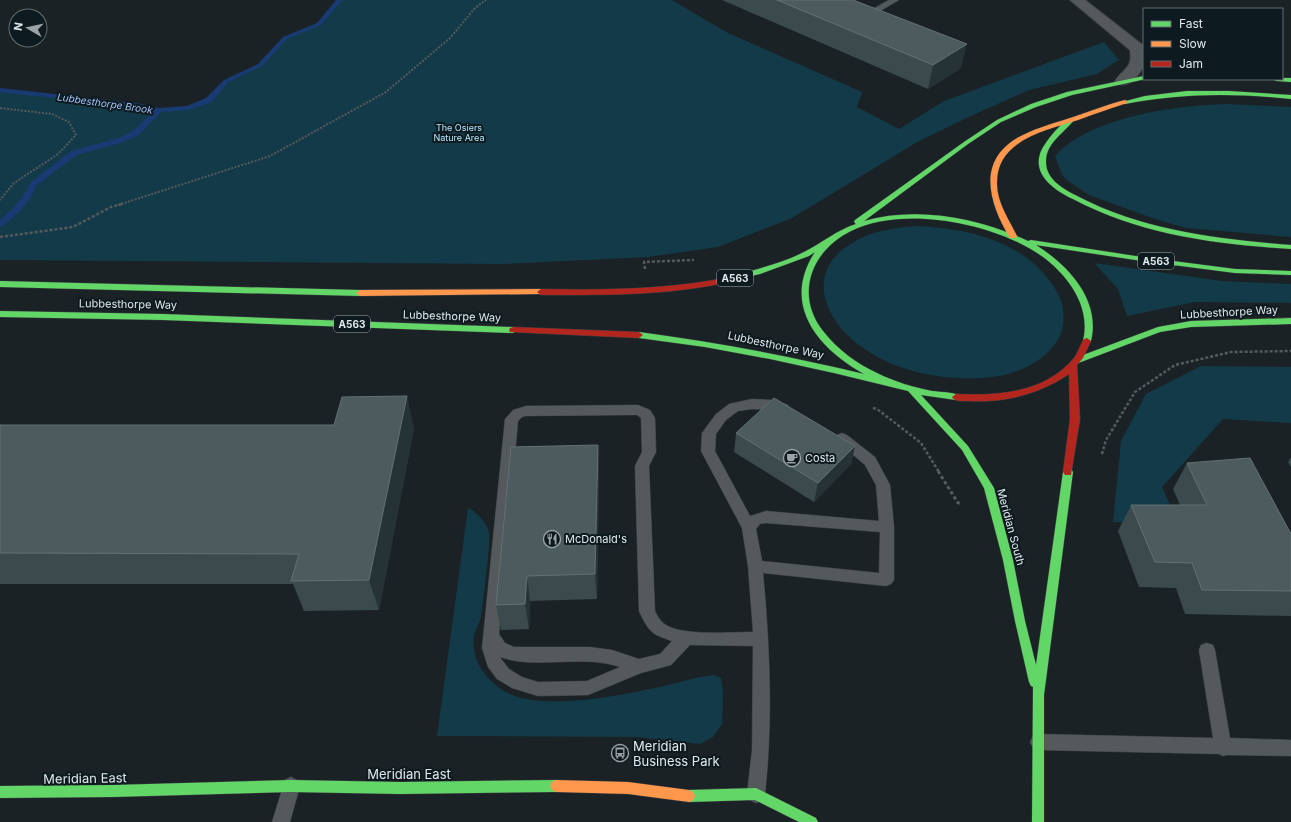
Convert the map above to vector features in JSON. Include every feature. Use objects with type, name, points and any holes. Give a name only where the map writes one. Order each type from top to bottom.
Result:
[{"type":"main road","points":[[847,230],[876,221],[897,217],[926,216],[967,222],[1013,236],[1052,260],[1075,283],[1083,296],[1090,322],[1089,336],[1085,348],[1075,363],[1051,381],[1022,393],[1005,396],[968,398],[936,395],[898,385],[861,368],[841,354],[821,335],[812,322],[807,310],[804,285],[805,274],[810,263],[826,244],[836,236],[847,230],[924,171],[997,122],[1038,103],[1064,94],[1104,84],[1143,78]]},
{"type":"main road","points":[[1013,236],[994,191],[993,186],[996,165],[1014,142],[1034,130],[1071,120],[1100,108],[1136,99],[1183,94],[1249,93],[1291,97]]},
{"type":"main road","points":[[1071,120],[1047,147],[1042,161],[1043,168],[1048,178],[1071,197],[1095,209],[1144,226],[1194,236],[1291,247]]},
{"type":"main road","name":"Lubbesthorpe Way","points":[[0,284],[372,293],[646,292],[694,286],[727,280],[757,272],[806,254],[836,236]]},
{"type":"main road","name":"A563","points":[[1022,241],[1227,270],[1291,273]]},
{"type":"main road","name":"Lubbesthorpe Way","points":[[0,314],[164,317],[640,334],[746,350],[898,385]]},
{"type":"main road","name":"Lubbesthorpe Way","points":[[1075,363],[1158,330],[1191,324],[1291,321]]},
{"type":"main road","name":"Meridian South","points":[[1038,822],[1038,695],[1074,419],[1075,363]]},
{"type":"main road","name":"Meridian South","points":[[911,389],[965,448],[988,488],[1008,560],[1020,621],[1038,695]]},
{"type":"main road","name":"Meridian East","points":[[0,792],[113,791],[291,786],[400,788],[552,786],[628,788],[686,796],[756,794],[812,822]]},
{"type":"street","points":[[1077,0],[1141,49],[1136,70],[1124,81]]},
{"type":"lane","points":[[877,9],[895,0]]},
{"type":"lane","points":[[756,794],[761,750],[761,639],[756,566],[748,528],[708,452],[709,433],[721,417],[734,407],[752,404],[772,405],[795,412]]},
{"type":"lane","points":[[686,638],[665,660],[639,666],[588,688],[538,688],[518,683],[503,674],[494,662],[490,648],[491,632],[512,419],[518,413],[526,411],[638,410],[645,413],[648,418],[649,452],[642,466],[647,611],[654,626],[670,635],[686,638],[761,639]]},
{"type":"lane","points":[[756,566],[886,580],[887,527],[883,485],[870,461],[847,441],[828,430]]},
{"type":"lane","points":[[748,528],[754,520],[766,517],[887,527]]},
{"type":"lane","points":[[491,632],[496,645],[505,652],[514,654],[590,654],[612,657],[639,666]]},
{"type":"lane","points":[[1207,650],[1223,748]]},
{"type":"lane","points":[[1039,742],[1223,748],[1291,748]]},
{"type":"lane","points":[[281,822],[291,786]]},
{"type":"path","points":[[1,237],[72,227],[111,207],[270,156],[386,92],[450,38],[475,8],[486,0]]},
{"type":"path","points":[[0,108],[52,114],[69,122],[76,135],[58,154],[14,183],[0,200]]},
{"type":"path","points":[[1100,461],[1106,440],[1135,392],[1175,365],[1231,352],[1291,351]]},
{"type":"path","points":[[870,407],[878,409],[920,443],[958,503],[993,504]]},
{"type":"green space","name":"The Osiers Nature Area","points":[[339,0],[672,0],[728,33],[862,92],[857,107],[899,129],[944,101],[1104,42],[1119,60],[1097,74],[1029,90],[973,115],[919,141],[792,218],[718,247],[648,257],[503,264],[0,260],[0,90],[136,105],[159,110],[188,108],[209,100],[226,81],[260,65],[285,38],[319,24]]},
{"type":"green space","points":[[1226,104],[1291,107],[1291,237],[1186,228],[1155,219],[1089,195],[1068,181],[1062,175],[1055,156],[1071,142],[1090,131],[1112,122],[1183,107]]},
{"type":"green space","points":[[917,226],[935,227],[972,233],[990,239],[1023,255],[1037,266],[1054,287],[1060,297],[1063,308],[1061,333],[1050,350],[1042,357],[1024,368],[1002,375],[981,378],[949,377],[917,372],[886,361],[872,354],[847,335],[829,310],[825,296],[824,282],[827,269],[835,256],[857,240],[873,233],[890,229]]},
{"type":"green space","points":[[1094,263],[1222,281],[1291,284],[1291,303],[1195,302],[1127,316],[1118,289]]},
{"type":"green space","points":[[1201,366],[1291,367],[1291,423],[1223,419],[1162,487],[1178,522],[1113,522],[1121,441],[1146,394]]},
{"type":"green space","points":[[468,508],[481,518],[489,532],[488,558],[482,609],[474,636],[474,652],[480,666],[495,684],[501,689],[516,696],[534,700],[554,701],[620,695],[714,675],[721,678],[723,691],[722,724],[713,737],[700,744],[638,737],[437,736]]},
{"type":"building","points":[[777,0],[853,0],[967,44],[933,65]]},
{"type":"building","points":[[407,396],[369,580],[291,581],[299,554],[0,553],[0,425],[334,425],[342,397]]},
{"type":"building","points":[[774,398],[855,446],[818,483],[736,433]]},
{"type":"building","name":"McDonald's","points":[[598,445],[595,574],[527,576],[525,604],[496,605],[511,447]]},
{"type":"building","points":[[1250,458],[1291,534],[1291,591],[1202,590],[1192,563],[1155,562],[1131,505],[1207,505],[1187,463]]},
{"type":"waterway","name":"Lubbesthorpe Brook","points":[[159,110],[188,108],[209,100],[226,81],[260,65],[285,38],[319,24],[339,0]]},
{"type":"waterway","name":"Lubbesthorpe Brook","points":[[0,90],[136,105],[159,110]]},
{"type":"waterway","points":[[0,224],[15,211],[27,197],[34,184],[74,153],[121,140],[136,133],[159,110]]},
{"type":"traffic: fast","points":[[858,222],[966,143],[999,121],[1051,99],[1088,89],[1143,78]]},
{"type":"traffic: fast","points":[[1283,79],[1291,80]]},
{"type":"traffic: fast","points":[[1125,102],[1166,95],[1208,92],[1250,93],[1291,97]]},
{"type":"traffic: fast","points":[[1071,120],[1048,144],[1042,162],[1048,178],[1056,186],[1070,195],[1095,208],[1122,219],[1177,234],[1206,239],[1291,247]]},
{"type":"traffic: fast","points":[[909,216],[957,221],[982,226],[1006,234],[1028,244],[1048,256],[1066,273],[1083,299],[1089,322],[1087,341]]},
{"type":"traffic: fast","points":[[909,216],[862,224],[847,230],[830,241],[817,254],[809,268],[805,284],[805,300],[810,316],[819,332],[832,347],[859,367],[906,388],[956,397]]},
{"type":"traffic: fast","points":[[734,278],[757,272],[806,254],[836,236]]},
{"type":"traffic: fast","points":[[1031,242],[1142,259],[1235,271],[1291,273]]},
{"type":"traffic: fast","points":[[0,284],[360,293]]},
{"type":"traffic: fast","points":[[0,314],[163,317],[513,330]]},
{"type":"traffic: fast","points":[[1078,360],[1158,330],[1191,324],[1291,321]]},
{"type":"traffic: fast","points":[[639,335],[705,344],[770,356],[898,385]]},
{"type":"traffic: fast","points":[[911,389],[965,448],[989,488],[1008,560],[1020,621],[1035,682]]},
{"type":"traffic: fast","points":[[1038,822],[1038,695],[1068,472]]},
{"type":"traffic: fast","points":[[0,792],[113,791],[291,786],[400,788],[556,786]]},
{"type":"traffic: fast","points":[[689,796],[756,794],[812,822]]},
{"type":"traffic: slow","points":[[1013,236],[995,196],[993,182],[995,168],[1000,156],[1020,139],[1032,133],[1125,102]]},
{"type":"traffic: slow","points":[[360,293],[541,292]]},
{"type":"traffic: slow","points":[[556,786],[628,788],[689,796]]},
{"type":"traffic: jam","points":[[541,292],[614,292],[662,290],[734,278]]},
{"type":"traffic: jam","points":[[513,330],[639,335]]},
{"type":"traffic: jam","points":[[956,397],[993,398],[1032,390],[1050,382],[1066,372],[1078,358],[1087,341]]},
{"type":"traffic: jam","points":[[1068,472],[1075,419],[1073,365]]},
{"type":"place","name":"Costa","points":[[792,458]]},
{"type":"place","name":"McDonald's","points":[[552,539]]},
{"type":"place","name":"Meridian Business Park","points":[[620,753]]}]
